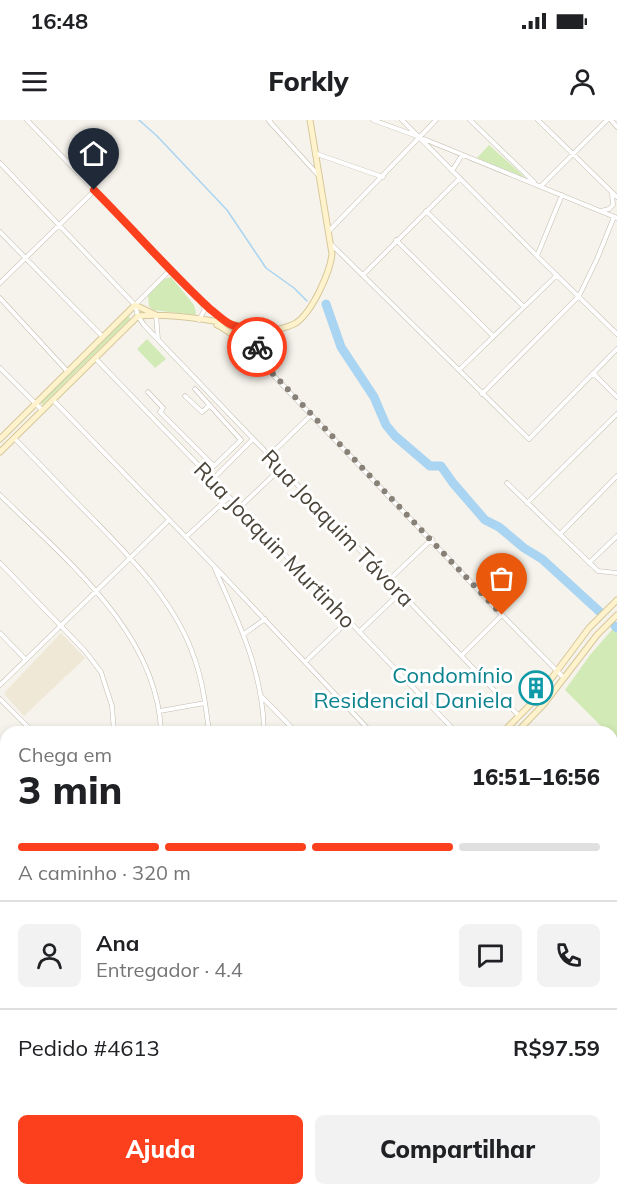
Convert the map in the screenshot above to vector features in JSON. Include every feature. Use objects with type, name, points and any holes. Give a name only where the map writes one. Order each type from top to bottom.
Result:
[{"type":"street","points":[[27,120],[198,297],[221,319],[232,325]]},
{"type":"street","points":[[244,341],[249,343],[258,340],[270,332],[290,326],[306,314],[332,261],[332,245],[310,120]]},
{"type":"street","points":[[375,120],[615,218],[579,296],[482,394]]},
{"type":"street","points":[[402,120],[617,334]]},
{"type":"street","points":[[329,231],[436,120]]},
{"type":"street","points":[[470,120],[538,185]]},
{"type":"street","points":[[538,120],[617,197]]},
{"type":"street","points":[[538,185],[609,120],[617,127]]},
{"type":"street","points":[[269,121],[321,178]]},
{"type":"street","points":[[317,154],[383,177]]},
{"type":"street","points":[[452,171],[462,155]]},
{"type":"street","points":[[0,163],[135,304],[156,315]]},
{"type":"street","points":[[363,275],[459,179]]},
{"type":"street","points":[[0,283],[94,190]]},
{"type":"street","points":[[599,212],[613,205],[612,193]]},
{"type":"street","points":[[537,256],[562,195]]},
{"type":"street","points":[[426,211],[523,306]]},
{"type":"street","points":[[0,232],[103,337]]},
{"type":"street","points":[[396,240],[493,336]]},
{"type":"street","points":[[332,245],[529,439],[617,349]]},
{"type":"street","points":[[0,438],[171,268]]},
{"type":"street","points":[[460,369],[556,275]]},
{"type":"street","points":[[198,297],[205,309],[199,320]]},
{"type":"street","points":[[0,298],[68,372]]},
{"type":"street","name":"Rua Joaquim Távora","points":[[135,304],[138,316],[158,339],[519,716]]},
{"type":"street","points":[[156,315],[158,339]]},
{"type":"street","points":[[0,452],[138,316],[156,315],[199,320],[270,332]]},
{"type":"street","points":[[212,322],[244,341],[311,415],[564,678]]},
{"type":"street","points":[[244,341],[242,334],[249,328]]},
{"type":"street","points":[[249,328],[256,333],[259,359]]},
{"type":"street","name":"Rua Joaquin Murtinho","points":[[95,358],[450,726]]},
{"type":"street","points":[[0,368],[42,410]]},
{"type":"street","points":[[593,373],[617,397]]},
{"type":"street","points":[[148,392],[164,408],[160,412],[212,465],[217,465],[239,442],[240,437],[195,389]]},
{"type":"street","points":[[185,396],[201,412],[210,405]]},
{"type":"street","points":[[52,399],[365,726]]},
{"type":"street","points":[[528,503],[617,414]]},
{"type":"street","points":[[269,456],[311,415]]},
{"type":"street","points":[[14,437],[131,558],[159,593],[181,628],[196,660],[208,726]]},
{"type":"street","points":[[212,480],[253,439]]},
{"type":"street","points":[[226,456],[231,461]]},
{"type":"street","points":[[239,508],[281,468]]},
{"type":"street","points":[[560,534],[617,476]]},
{"type":"street","points":[[507,483],[598,571],[617,573]]},
{"type":"street","points":[[0,495],[97,592],[128,635],[145,666],[160,711],[161,726]]},
{"type":"street","points":[[186,537],[229,497]]},
{"type":"street","points":[[0,685],[62,627],[169,520]]},
{"type":"street","points":[[589,563],[617,536]]},
{"type":"street","points":[[389,580],[432,539]]},
{"type":"street","points":[[0,563],[85,651],[101,672],[112,706],[114,726]]},
{"type":"street","points":[[214,566],[244,634],[256,668],[264,726]]},
{"type":"street","points":[[359,632],[400,592]]},
{"type":"street","points":[[509,726],[536,699],[589,628],[617,600]]},
{"type":"street","points":[[462,655],[502,615]]},
{"type":"street","points":[[523,726],[544,704],[597,635],[617,615]]},
{"type":"street","points":[[244,634],[265,619]]},
{"type":"street","points":[[305,662],[348,621]]},
{"type":"street","points":[[0,633],[26,660]]},
{"type":"street","points":[[261,695],[290,726]]},
{"type":"street","points":[[0,699],[27,726]]},
{"type":"street","points":[[160,711],[205,704]]},
{"type":"shaded area","points":[[61,633],[85,658],[24,716],[5,695],[5,692]]},
{"type":"green space","points":[[489,145],[526,178],[477,158]]},
{"type":"green space","points":[[171,277],[194,305],[195,315],[153,310],[149,306],[148,296],[152,290]]},
{"type":"green space","points":[[127,316],[130,319],[42,405],[41,401]]},
{"type":"green space","points":[[147,339],[166,359],[155,368],[137,349]]},
{"type":"green space","points":[[617,624],[617,726],[601,726],[565,690],[590,655]]},
{"type":"waterway","points":[[139,120],[227,210],[266,268],[294,288],[307,301]]},
{"type":"waterway","points":[[326,304],[341,347],[374,397],[386,425],[395,436],[430,466],[441,466],[485,520],[499,527],[524,548],[542,559],[600,612]]},
{"type":"way so far","points":[[257,347],[259,359],[502,615]]},
{"type":"place","name":"Condomínio Residencial Daniela","points":[[536,688]]},
{"type":"route","points":[[94,190],[221,319],[232,325],[250,328],[254,331],[258,337],[257,347]]}]
